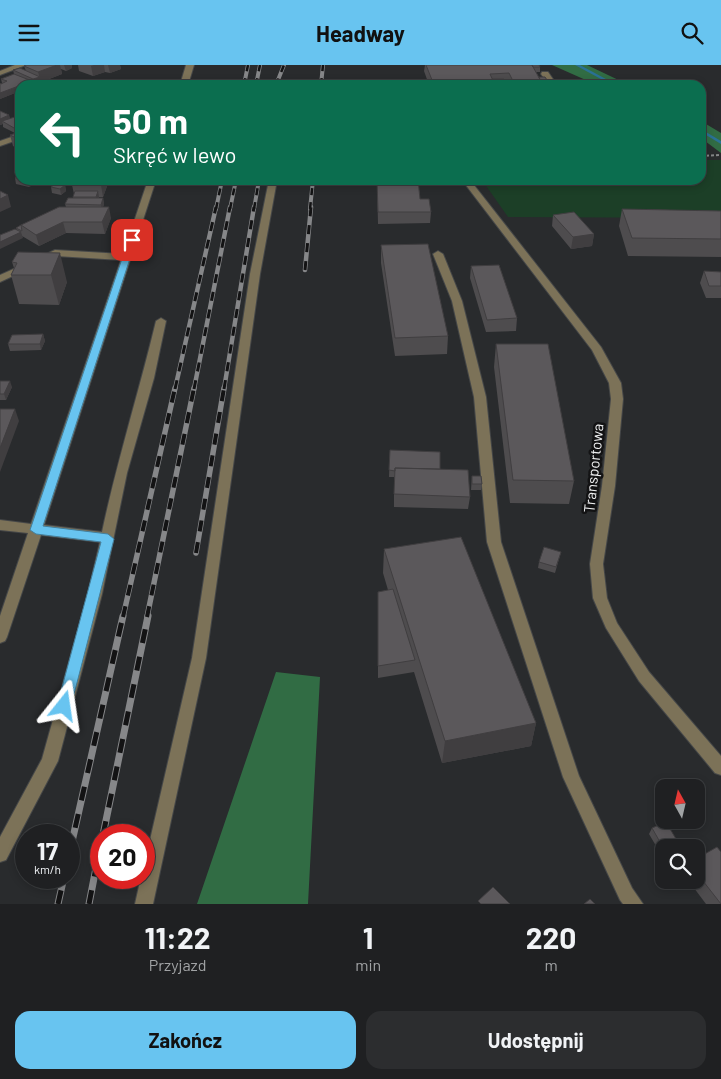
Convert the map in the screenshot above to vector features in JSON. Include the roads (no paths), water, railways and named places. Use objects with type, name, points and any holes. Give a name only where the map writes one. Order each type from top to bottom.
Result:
[{"type":"street","points":[[0,73],[22,65]]},
{"type":"street","points":[[186,80],[190,65]]},
{"type":"street","points":[[545,74],[549,80]]},
{"type":"street","points":[[0,144],[15,139]]},
{"type":"street","points":[[0,637],[150,185]]},
{"type":"street","points":[[144,904],[198,658],[255,274],[272,185]]},
{"type":"street","name":"Transportowa","points":[[470,185],[592,342],[616,383],[617,399],[607,498],[596,572],[599,593],[604,611],[623,648],[721,768]]},
{"type":"street","points":[[0,279],[54,253],[127,257]]},
{"type":"street","points":[[438,254],[457,301],[480,397],[494,542],[571,777],[626,894],[634,904]]},
{"type":"street","points":[[0,854],[50,761],[108,539],[121,473],[148,378],[161,321]]},
{"type":"street","points":[[0,525],[108,539]]},
{"type":"waterway","points":[[577,65],[606,80]]},
{"type":"waterway","points":[[706,133],[721,143]]},
{"type":"railway","points":[[245,80],[248,65]]},
{"type":"railway","points":[[257,80],[260,65]]},
{"type":"railway","points":[[278,80],[284,65]]},
{"type":"railway","points":[[322,80],[323,65]]},
{"type":"railway","points":[[216,209],[221,185]]},
{"type":"railway","points":[[230,209],[235,185]]},
{"type":"railway","points":[[254,209],[258,185]]},
{"type":"railway","points":[[310,209],[312,185]]},
{"type":"railway","points":[[175,389],[216,207]]},
{"type":"railway","points":[[194,389],[230,207]]},
{"type":"railway","points":[[224,389],[254,207]]},
{"type":"railway","points":[[305,270],[311,207]]},
{"type":"railway","points":[[123,617],[175,388]]},
{"type":"railway","points":[[147,617],[194,388]]},
{"type":"railway","points":[[196,553],[224,388]]},
{"type":"railway","points":[[76,824],[123,616]]},
{"type":"railway","points":[[105,824],[148,616]]},
{"type":"railway","points":[[58,904],[61,889]]},
{"type":"railway","points":[[89,904],[92,889]]}]
